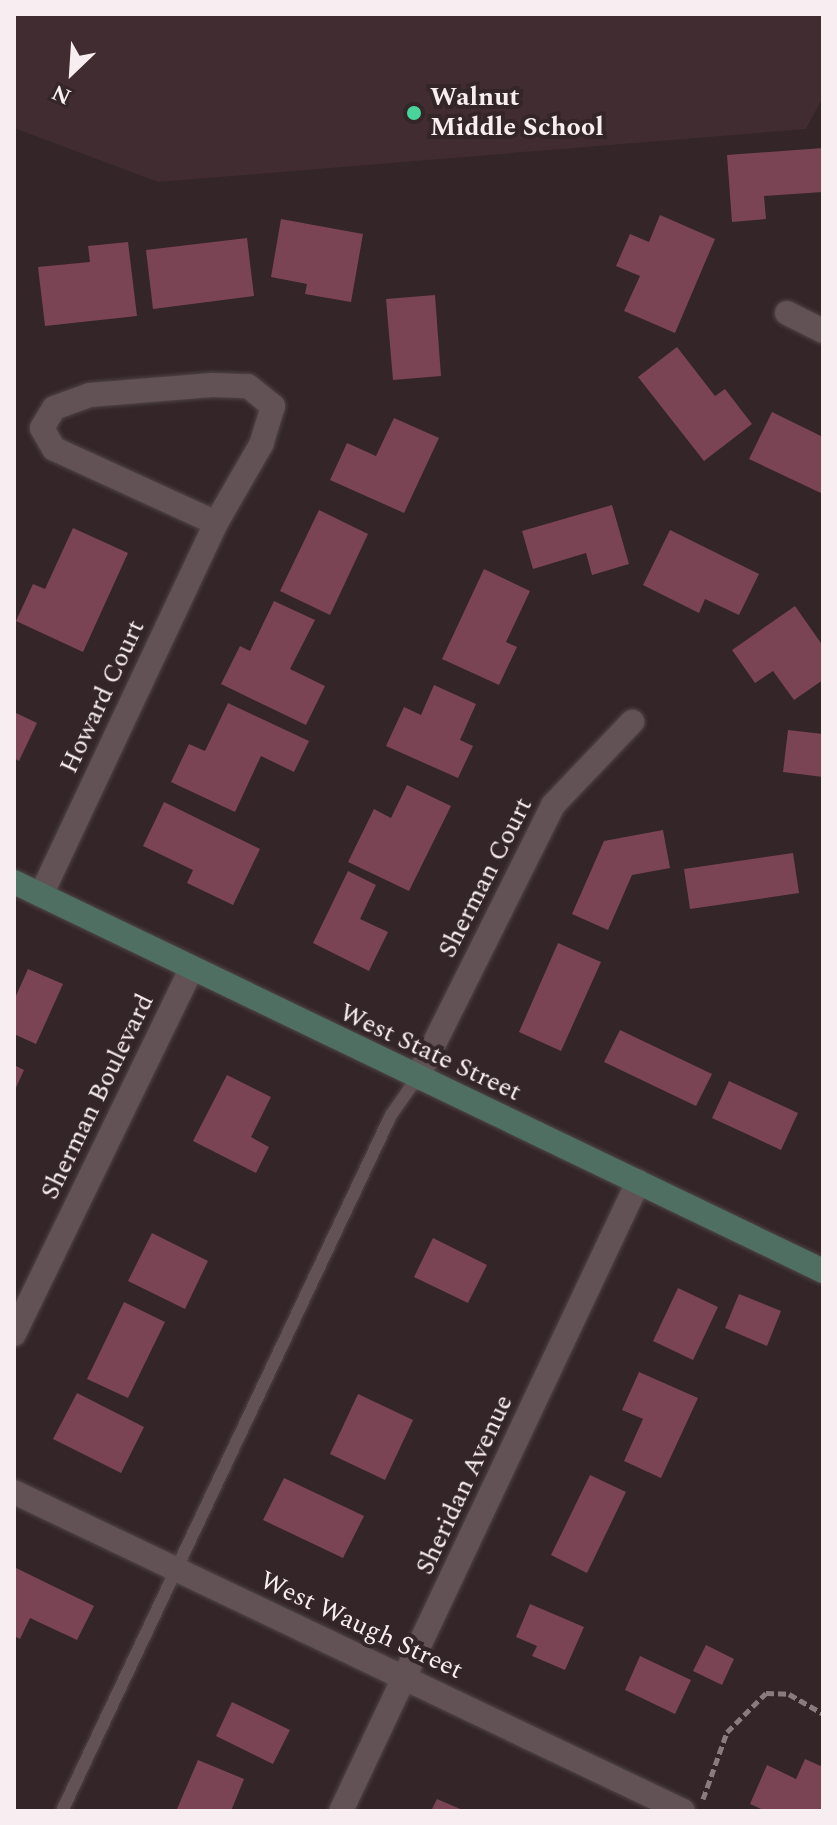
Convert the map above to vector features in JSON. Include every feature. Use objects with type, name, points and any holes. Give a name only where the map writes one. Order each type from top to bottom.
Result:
[{"type":"street","points":[[787,313],[823,331]]},
{"type":"street","name":"Howard Court","points":[[41,895],[216,523],[262,443],[273,406],[248,386],[90,395],[54,408],[42,428],[54,449],[216,523]]},
{"type":"street","name":"Sherman Court","points":[[417,1078],[553,805],[632,722]]},
{"type":"street","name":"West State Street","points":[[14,882],[191,970],[823,1271]]},
{"type":"street","name":"Sherman Boulevard","points":[[14,1334],[191,970]]},
{"type":"street","name":"Sheridan Avenue","points":[[341,1811],[638,1182]]},
{"type":"street","name":"West Waugh Street","points":[[14,1492],[683,1811]]},
{"type":"lane","points":[[62,1811],[391,1115],[417,1078]]},
{"type":"path","points":[[698,1811],[727,1732],[766,1693],[789,1694],[823,1714]]},
{"type":"shaded area","name":"Walnut Middle School","points":[[14,14],[823,14],[823,97],[806,129],[158,182],[14,128]]},
{"type":"building","points":[[823,148],[823,192],[764,196],[766,219],[732,222],[727,155]]},
{"type":"building","points":[[660,215],[715,239],[675,333],[624,311],[640,276],[616,266],[630,234],[649,242]]},
{"type":"building","points":[[281,219],[363,234],[351,302],[305,294],[307,284],[271,277]]},
{"type":"building","points":[[247,238],[254,296],[153,309],[146,250]]},
{"type":"building","points":[[128,242],[137,316],[45,326],[38,267],[90,262],[88,246]]},
{"type":"building","points":[[435,295],[441,376],[393,380],[386,299]]},
{"type":"building","points":[[677,347],[715,396],[725,389],[752,424],[704,461],[638,377]]},
{"type":"building","points":[[772,412],[823,437],[823,494],[749,459]]},
{"type":"building","points":[[394,418],[439,438],[404,513],[330,480],[347,443],[376,456]]},
{"type":"building","points":[[612,505],[629,564],[592,575],[586,553],[533,569],[522,531]]},
{"type":"building","points":[[319,510],[368,534],[330,615],[280,591]]},
{"type":"building","points":[[73,528],[128,553],[83,652],[16,621],[33,584],[45,589]]},
{"type":"building","points":[[670,530],[759,574],[739,615],[705,599],[699,613],[643,585]]},
{"type":"building","points":[[484,569],[530,591],[506,642],[517,647],[499,685],[442,659]]},
{"type":"building","points":[[274,601],[315,620],[290,669],[325,686],[306,725],[221,684],[240,646],[250,651]]},
{"type":"building","points":[[795,606],[823,646],[823,680],[794,700],[773,671],[755,683],[732,650]]},
{"type":"building","points":[[434,685],[476,704],[460,740],[473,746],[458,778],[386,746],[404,707],[421,715]]},
{"type":"building","points":[[228,703],[309,741],[294,772],[261,756],[235,812],[171,782],[189,744],[205,751]]},
{"type":"building","points":[[14,712],[37,723],[19,761],[14,758]]},
{"type":"building","points":[[788,730],[823,734],[823,777],[783,772]]},
{"type":"building","points":[[407,785],[451,806],[409,891],[348,862],[374,809],[391,818]]},
{"type":"building","points":[[164,802],[260,849],[233,905],[187,883],[193,870],[143,846]]},
{"type":"building","points":[[663,830],[670,868],[632,875],[608,930],[572,914],[604,841]]},
{"type":"building","points":[[793,853],[799,893],[690,909],[684,869]]},
{"type":"building","points":[[348,871],[376,885],[360,919],[388,932],[369,971],[313,943]]},
{"type":"building","points":[[558,943],[601,962],[561,1051],[519,1032]]},
{"type":"building","points":[[28,969],[63,984],[36,1044],[14,1034],[14,1000]]},
{"type":"building","points":[[620,1030],[712,1074],[696,1106],[604,1062]]},
{"type":"building","points":[[14,1065],[24,1070],[14,1092]]},
{"type":"building","points":[[227,1075],[271,1097],[251,1137],[269,1147],[256,1173],[193,1141]]},
{"type":"building","points":[[729,1081],[798,1113],[781,1150],[712,1118]]},
{"type":"building","points":[[152,1233],[208,1261],[185,1309],[128,1281]]},
{"type":"building","points":[[433,1238],[487,1265],[468,1303],[414,1277]]},
{"type":"building","points":[[678,1288],[718,1307],[693,1360],[653,1341]]},
{"type":"building","points":[[739,1294],[781,1311],[767,1346],[725,1328]]},
{"type":"building","points":[[124,1302],[165,1322],[128,1398],[87,1379]]},
{"type":"building","points":[[639,1372],[698,1398],[661,1478],[624,1461],[643,1419],[622,1410]]},
{"type":"building","points":[[77,1393],[144,1427],[121,1473],[53,1439]]},
{"type":"building","points":[[358,1394],[413,1420],[385,1480],[330,1454]]},
{"type":"building","points":[[590,1475],[626,1492],[587,1573],[551,1555]]},
{"type":"building","points":[[284,1478],[364,1516],[343,1558],[263,1520]]},
{"type":"building","points":[[14,1567],[94,1606],[77,1640],[30,1618],[20,1639],[14,1636]]},
{"type":"building","points":[[530,1604],[584,1627],[565,1670],[532,1656],[537,1646],[516,1637]]},
{"type":"building","points":[[706,1645],[734,1659],[722,1685],[693,1671]]},
{"type":"building","points":[[640,1656],[691,1680],[675,1714],[625,1690]]},
{"type":"building","points":[[232,1702],[290,1730],[273,1764],[216,1736]]},
{"type":"building","points":[[805,1759],[823,1767],[823,1811],[766,1811],[750,1804],[767,1765],[796,1779]]},
{"type":"building","points":[[198,1760],[244,1779],[231,1811],[177,1809]]},
{"type":"building","points":[[437,1799],[465,1811],[431,1811]]},
{"type":"place","name":"Walnut Middle School","points":[[414,113]]}]
